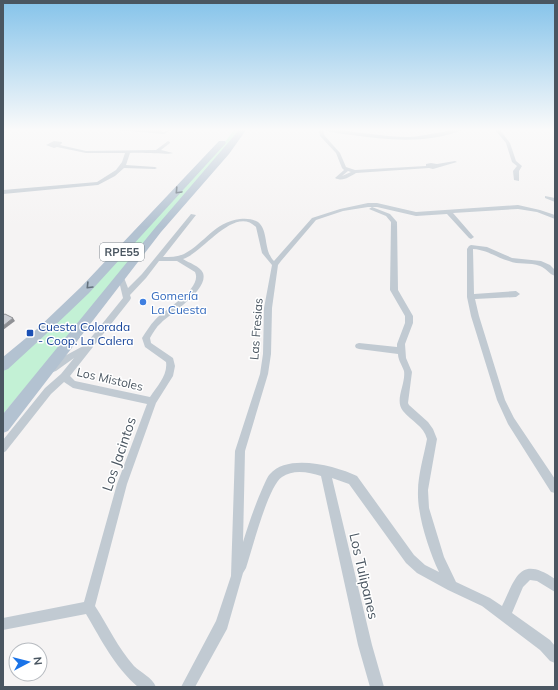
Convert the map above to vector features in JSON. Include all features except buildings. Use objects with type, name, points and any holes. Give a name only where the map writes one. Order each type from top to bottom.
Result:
[{"type":"main road","name":"RPE55","points":[[3,365],[47,327],[85,290],[205,162]]},
{"type":"main road","name":"RPE55","points":[[3,426],[158,230],[217,162]]},
{"type":"street","points":[[3,185],[5,191],[95,184],[111,176],[123,166],[125,162]]},
{"type":"street","points":[[341,162],[346,170],[356,172],[428,167],[427,166],[429,164],[436,166],[454,162]]},
{"type":"street","points":[[514,162],[511,164],[517,169],[517,180]]},
{"type":"street","points":[[123,166],[155,168]]},
{"type":"street","points":[[346,170],[341,173],[338,178],[344,178],[356,172]]},
{"type":"street","points":[[547,197],[555,200]]},
{"type":"street","name":"Las Fresias","points":[[188,687],[222,624],[237,576],[240,451],[264,374],[268,308],[275,265],[278,260],[314,219],[358,207],[377,205],[416,214],[518,207],[538,211],[555,217]]},
{"type":"street","points":[[358,207],[381,211],[388,215],[394,222],[394,290],[409,316],[409,323],[401,344],[401,351],[408,372],[404,403],[406,408],[425,425],[430,432],[432,439],[422,490],[424,508],[439,559],[452,586]]},
{"type":"street","points":[[449,212],[471,237]]},
{"type":"street","points":[[126,294],[137,284],[193,215]]},
{"type":"street","points":[[158,259],[179,259],[194,251],[227,224],[236,220],[243,220],[254,222],[259,227],[265,253],[275,265]]},
{"type":"street","points":[[555,274],[548,267],[539,263],[511,260],[485,248],[471,247],[469,251],[471,297],[477,324],[505,411],[555,488]]},
{"type":"street","name":"Los Jacintos","points":[[90,607],[122,484],[152,401],[169,376],[171,366],[170,360],[148,345],[146,343],[146,338],[157,322],[195,290],[200,279],[198,269],[179,259]]},
{"type":"street","points":[[3,448],[44,396],[64,377],[127,298],[121,277]]},
{"type":"street","points":[[471,297],[516,294]]},
{"type":"street","points":[[36,384],[64,360],[82,351],[91,344]]},
{"type":"street","points":[[359,346],[401,351]]},
{"type":"street","name":"Los Mistoles","points":[[64,377],[68,382],[73,384],[152,401]]},
{"type":"street","points":[[237,576],[262,502],[273,478],[280,472],[298,467],[324,471],[353,480],[410,559],[421,569],[486,602],[545,645],[555,656]]},
{"type":"street","name":"Los Tulipanes","points":[[324,471],[365,644],[377,687]]},
{"type":"street","points":[[505,615],[519,583],[528,574],[539,576],[555,586]]},
{"type":"street","points":[[3,624],[90,607],[119,657],[130,671],[149,687]]},
{"type":"green space","points":[[206,162],[214,162],[3,414],[3,370]]},
{"type":"place","name":"Gomería La Cuesta","points":[[143,302]]},
{"type":"place","name":"Cuesta Colorada - Coop. La Calera","points":[[30,333]]}]
